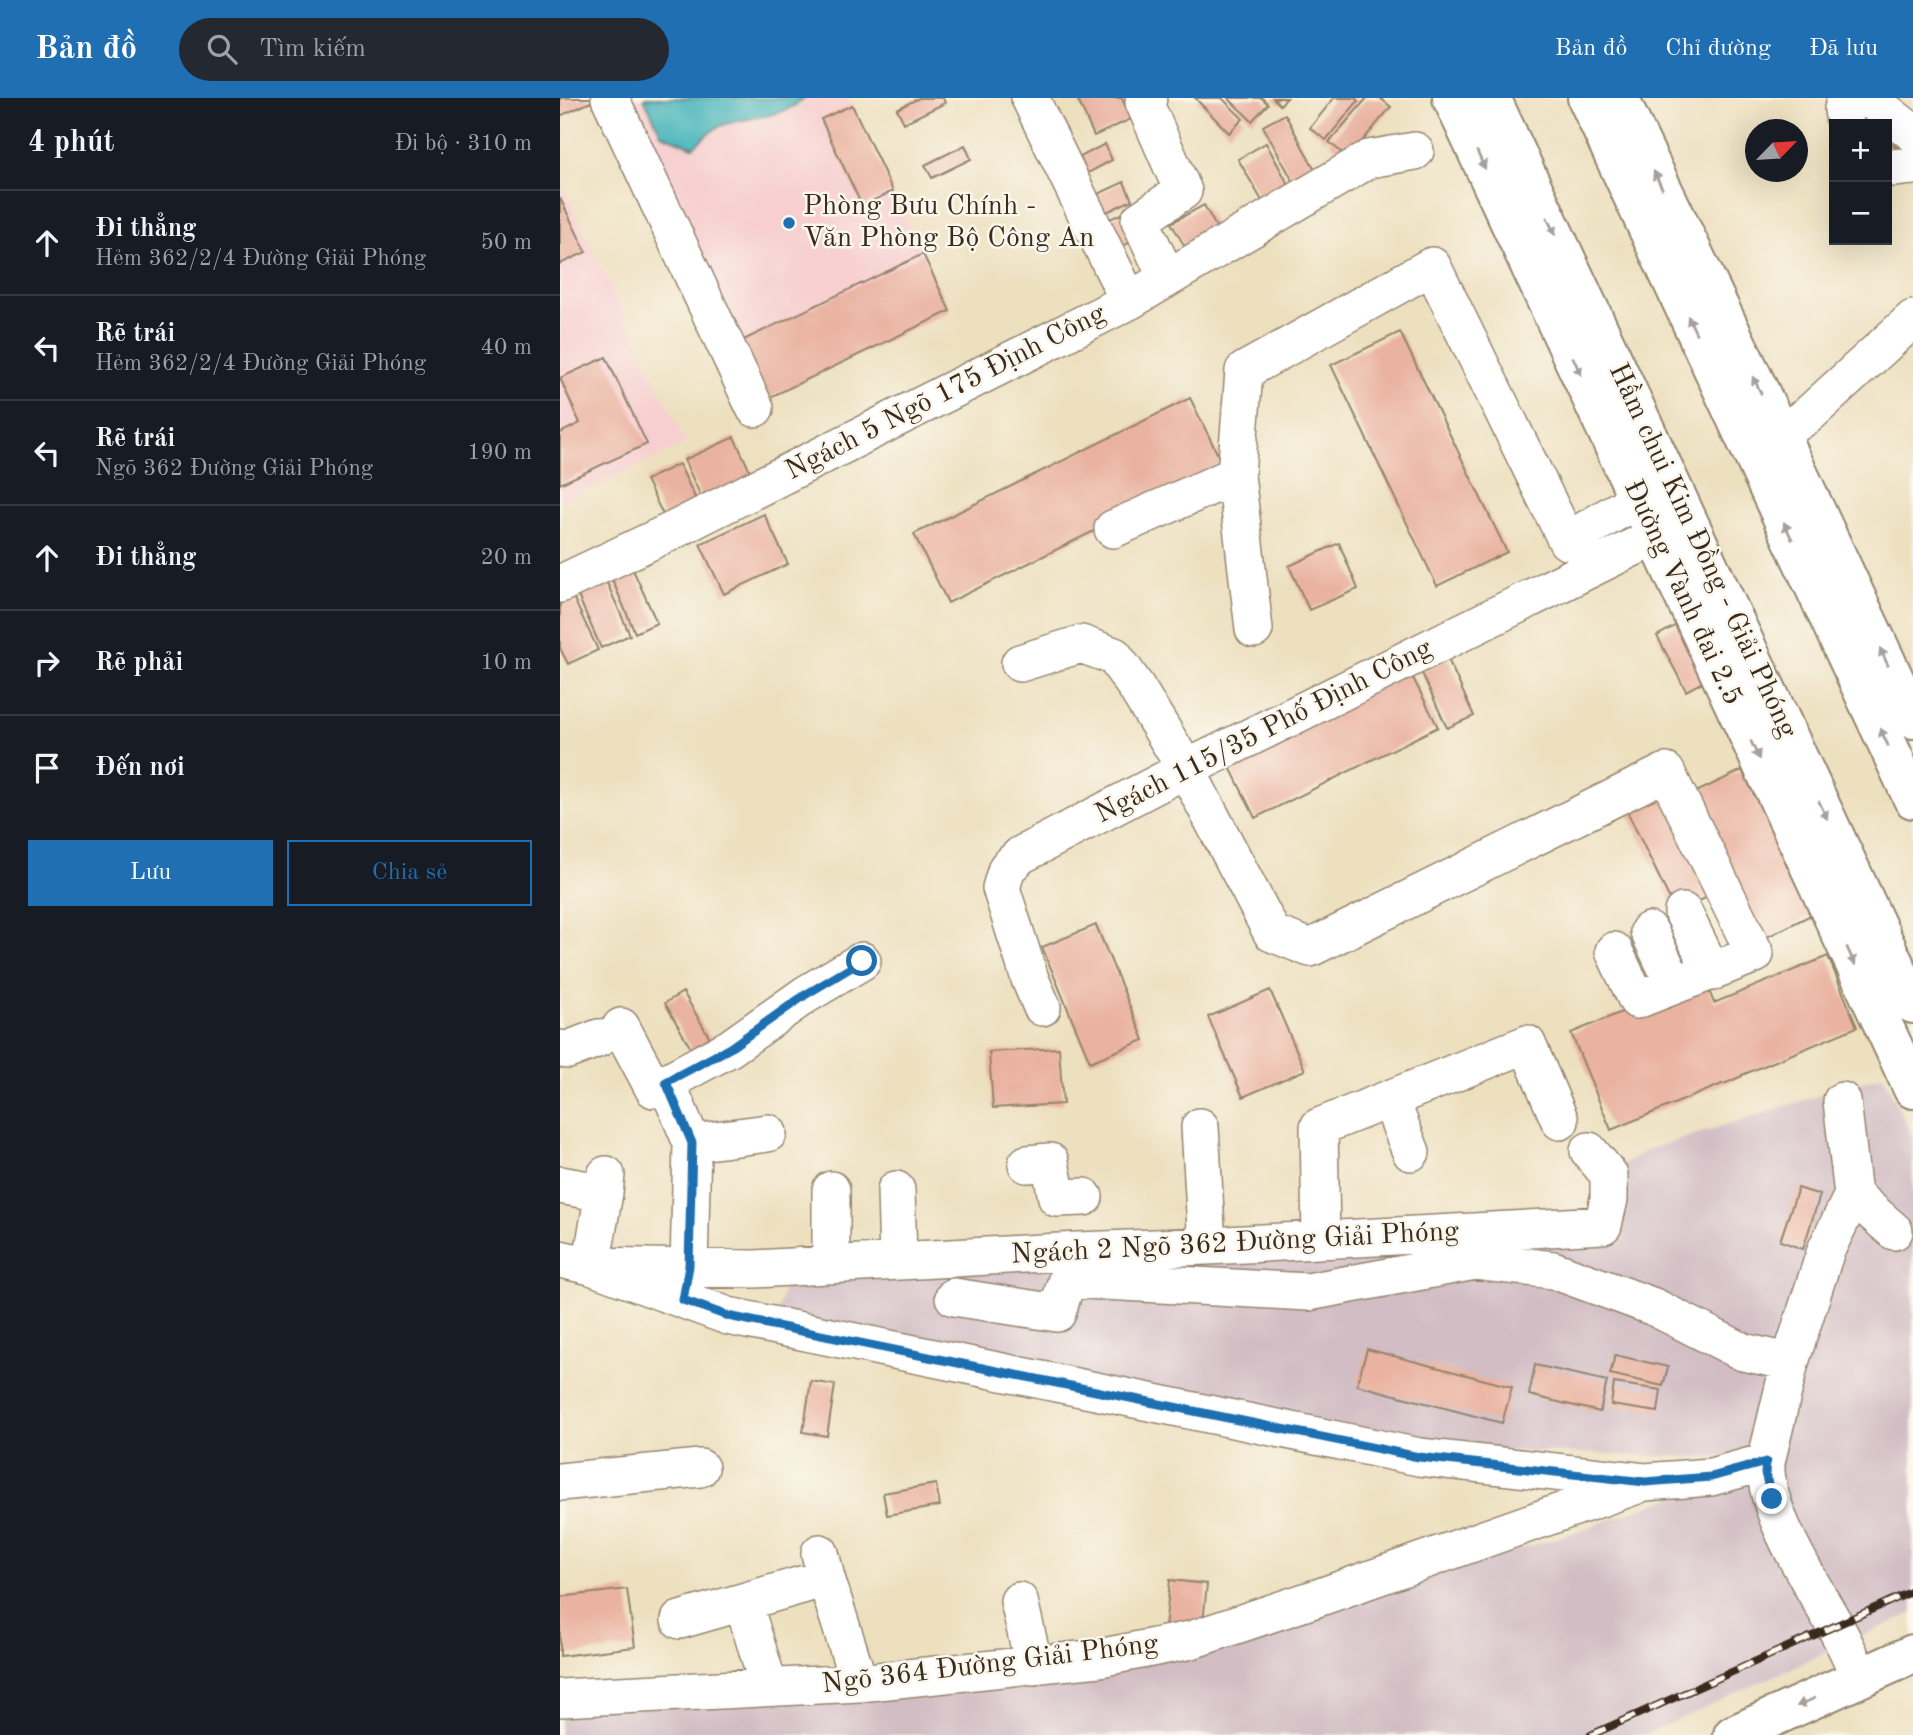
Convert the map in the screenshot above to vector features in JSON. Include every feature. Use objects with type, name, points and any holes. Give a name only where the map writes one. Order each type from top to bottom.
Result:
[{"type":"main road","name":"Đường Vành đai 2.5","points":[[1452,98],[1913,1089]]},
{"type":"main road","name":"Hầm chui Kim Đồng - Giải Phóng","points":[[1491,98],[1913,1004]]},
{"type":"main road","points":[[1587,98],[1913,799]]},
{"type":"main road","points":[[1619,98],[1913,719]]},
{"type":"main road","points":[[1733,1735],[1913,1654]]},
{"type":"street","points":[[610,98],[755,408]]},
{"type":"street","name":"Ngách 5 Ngõ 175 Định Công","points":[[560,584],[674,530],[1129,300],[1030,98]]},
{"type":"street","points":[[1148,98],[1144,102],[1184,191],[1140,220],[1167,278]]},
{"type":"street","points":[[1844,119],[1843,109],[1847,98]]},
{"type":"street","points":[[1868,98],[1913,133]]},
{"type":"street","points":[[1129,300],[1369,159],[1415,151]]},
{"type":"street","points":[[1254,629],[1236,475],[1244,371],[1432,266],[1567,541],[1638,499]]},
{"type":"street","points":[[1780,434],[1808,415],[1913,319]]},
{"type":"street","points":[[1113,529],[1236,475]]},
{"type":"street","name":"Ngách 115/35 Phố Định Công","points":[[1042,1007],[1000,888],[1007,868],[1021,855],[1186,769],[1656,536]]},
{"type":"street","points":[[1020,663],[1081,645],[1114,656],[1186,769],[1272,933],[1310,948],[1667,772],[1755,954],[1637,1000],[1614,951]]},
{"type":"street","points":[[1683,912],[1712,972]]},
{"type":"street","points":[[1649,932],[1674,984]]},
{"type":"street","points":[[560,1049],[568,1050],[610,1033],[654,1089],[730,1048],[805,995],[862,961]]},
{"type":"street","points":[[1321,1241],[1319,1127],[1527,1044],[1560,1121]]},
{"type":"street","points":[[666,1082],[692,1143],[686,1283]]},
{"type":"street","points":[[1390,1099],[1412,1152]]},
{"type":"street","points":[[1842,1101],[1853,1195],[1826,1250],[1790,1362],[1765,1473],[1781,1522],[1811,1584],[1850,1652],[1860,1678]]},
{"type":"street","points":[[1200,1128],[1208,1246]]},
{"type":"street","points":[[692,1143],[768,1133]]},
{"type":"street","name":"Ngách 2 Ngõ 362 Đường Giải Phóng","points":[[686,1283],[755,1269],[831,1264],[1603,1226],[1609,1199],[1609,1175],[1589,1151]]},
{"type":"street","points":[[1027,1164],[1051,1161],[1057,1198],[1077,1197],[1078,1251]]},
{"type":"street","points":[[560,1185],[605,1184],[575,1262],[686,1283],[728,1316],[1419,1457],[1645,1482],[1711,1477],[1766,1462]]},
{"type":"street","points":[[831,1190],[831,1264]]},
{"type":"street","points":[[896,1190],[898,1261]]},
{"type":"street","points":[[1853,1195],[1894,1231]]},
{"type":"street","points":[[954,1297],[1057,1313],[1067,1279],[1308,1292],[1475,1261],[1553,1270],[1654,1307],[1743,1352],[1790,1362]]},
{"type":"street","points":[[773,1325],[785,1267]]},
{"type":"street","points":[[560,1482],[700,1468]]},
{"type":"street","name":"Ngõ 364 Đường Giải Phóng","points":[[560,1698],[859,1683],[1099,1658],[1191,1640],[1645,1482]]},
{"type":"street","points":[[680,1620],[743,1602],[823,1565],[859,1683]]},
{"type":"street","points":[[1020,1601],[1034,1666]]},
{"type":"street","points":[[743,1602],[769,1687]]},
{"type":"shaded area","name":"Phòng Bưu Chính - Văn Phòng Bộ Công An","points":[[610,98],[848,98],[950,311],[756,404]]},
{"type":"shaded area","points":[[560,181],[686,443],[560,503]]},
{"type":"shaded area","points":[[1883,1075],[1913,1139],[1913,1613],[1644,1735],[560,1735],[560,1706],[1205,1644],[1577,1532],[1737,1473],[1733,1457],[1423,1447],[776,1319],[788,1270],[1607,1228],[1622,1165],[1647,1150]]},
{"type":"water","points":[[644,98],[804,98],[775,114],[720,126],[693,147],[661,134]]},
{"type":"building","points":[[560,98],[600,98],[560,116]]},
{"type":"building","points":[[919,98],[943,98],[945,103],[904,123],[897,109]]},
{"type":"building","points":[[1077,98],[1122,98],[1131,119],[1094,136]]},
{"type":"building","points":[[1195,98],[1222,98],[1243,119],[1229,133]]},
{"type":"building","points":[[1228,98],[1262,98],[1268,104],[1252,121]]},
{"type":"building","points":[[1273,98],[1287,98],[1280,105]]},
{"type":"building","points":[[1334,98],[1355,98],[1358,101],[1326,140],[1310,128]]},
{"type":"building","points":[[1367,98],[1380,98],[1391,107],[1348,158],[1329,142]]},
{"type":"building","points":[[852,105],[893,191],[862,206],[821,119]]},
{"type":"building","points":[[1285,114],[1317,174],[1295,185],[1263,126]]},
{"type":"building","points":[[1266,143],[1292,191],[1265,206],[1238,159]]},
{"type":"building","points":[[1105,144],[1112,160],[1077,179],[1069,163]]},
{"type":"building","points":[[1892,144],[1899,149],[1892,158]]},
{"type":"building","points":[[965,145],[971,159],[932,178],[925,165]]},
{"type":"building","points":[[1124,182],[1132,200],[1094,218],[1085,200]]},
{"type":"building","points":[[560,198],[586,252],[560,264]]},
{"type":"building","points":[[1204,205],[1220,234],[1188,252],[1171,223]]},
{"type":"building","points":[[1121,214],[1133,241],[1112,251],[1100,223]]},
{"type":"building","points":[[923,254],[950,311],[756,404],[729,347]]},
{"type":"building","points":[[1400,332],[1507,552],[1437,586],[1331,365]]},
{"type":"building","points":[[606,357],[647,444],[560,484],[560,433],[580,423],[560,378]]},
{"type":"building","points":[[1190,398],[1224,467],[948,603],[914,534]]},
{"type":"building","points":[[734,437],[756,484],[706,507],[684,460]]},
{"type":"building","points":[[679,464],[701,510],[668,525],[646,480]]},
{"type":"building","points":[[764,514],[788,564],[724,594],[700,544]]},
{"type":"building","points":[[1339,543],[1358,589],[1309,610],[1289,566]]},
{"type":"building","points":[[630,563],[657,623],[635,633],[609,572]]},
{"type":"building","points":[[604,576],[630,635],[601,648],[575,589]]},
{"type":"building","points":[[572,595],[598,650],[568,664],[560,648],[560,601]]},
{"type":"building","points":[[1680,623],[1710,678],[1686,691],[1657,636]]},
{"type":"building","points":[[1448,659],[1474,716],[1447,728],[1421,671]]},
{"type":"building","points":[[1409,670],[1438,727],[1255,818],[1227,761]]},
{"type":"building","points":[[1742,770],[1813,914],[1761,940],[1690,795]]},
{"type":"building","points":[[1665,788],[1716,893],[1676,912],[1625,807]]},
{"type":"building","points":[[1096,925],[1144,1040],[1090,1062],[1042,947]]},
{"type":"building","points":[[1828,956],[1857,1027],[1611,1130],[1571,1033],[1704,978],[1714,1003]]},
{"type":"building","points":[[1270,990],[1305,1070],[1243,1097],[1208,1017]]},
{"type":"building","points":[[683,992],[717,1050],[698,1061],[665,1003]]},
{"type":"building","points":[[1059,1048],[1063,1104],[993,1108],[989,1052]]},
{"type":"building","points":[[1798,1188],[1820,1195],[1803,1249],[1780,1241]]},
{"type":"building","points":[[1367,1349],[1512,1387],[1502,1423],[1357,1385]]},
{"type":"building","points":[[1615,1355],[1668,1367],[1663,1386],[1610,1374]]},
{"type":"building","points":[[1535,1365],[1607,1381],[1600,1412],[1529,1395]]},
{"type":"building","points":[[811,1381],[835,1385],[827,1436],[803,1432]]},
{"type":"building","points":[[1614,1383],[1661,1390],[1658,1412],[1611,1405]]},
{"type":"building","points":[[936,1484],[940,1506],[887,1515],[883,1493]]},
{"type":"building","points":[[1170,1580],[1207,1584],[1202,1632],[1165,1629]]},
{"type":"building","points":[[627,1589],[635,1647],[560,1656],[560,1597]]},
{"type":"railway","points":[[1591,1735],[1913,1591]]},
{"type":"place","name":"Phòng Bưu Chính - Văn Phòng Bộ Công An","points":[[789,223]]},
{"type":"route","points":[[862,961],[805,995],[730,1048],[666,1082],[692,1143],[689,1266],[683,1300],[728,1316],[1419,1457],[1645,1482],[1711,1477],[1766,1462],[1765,1473],[1772,1499]]}]
